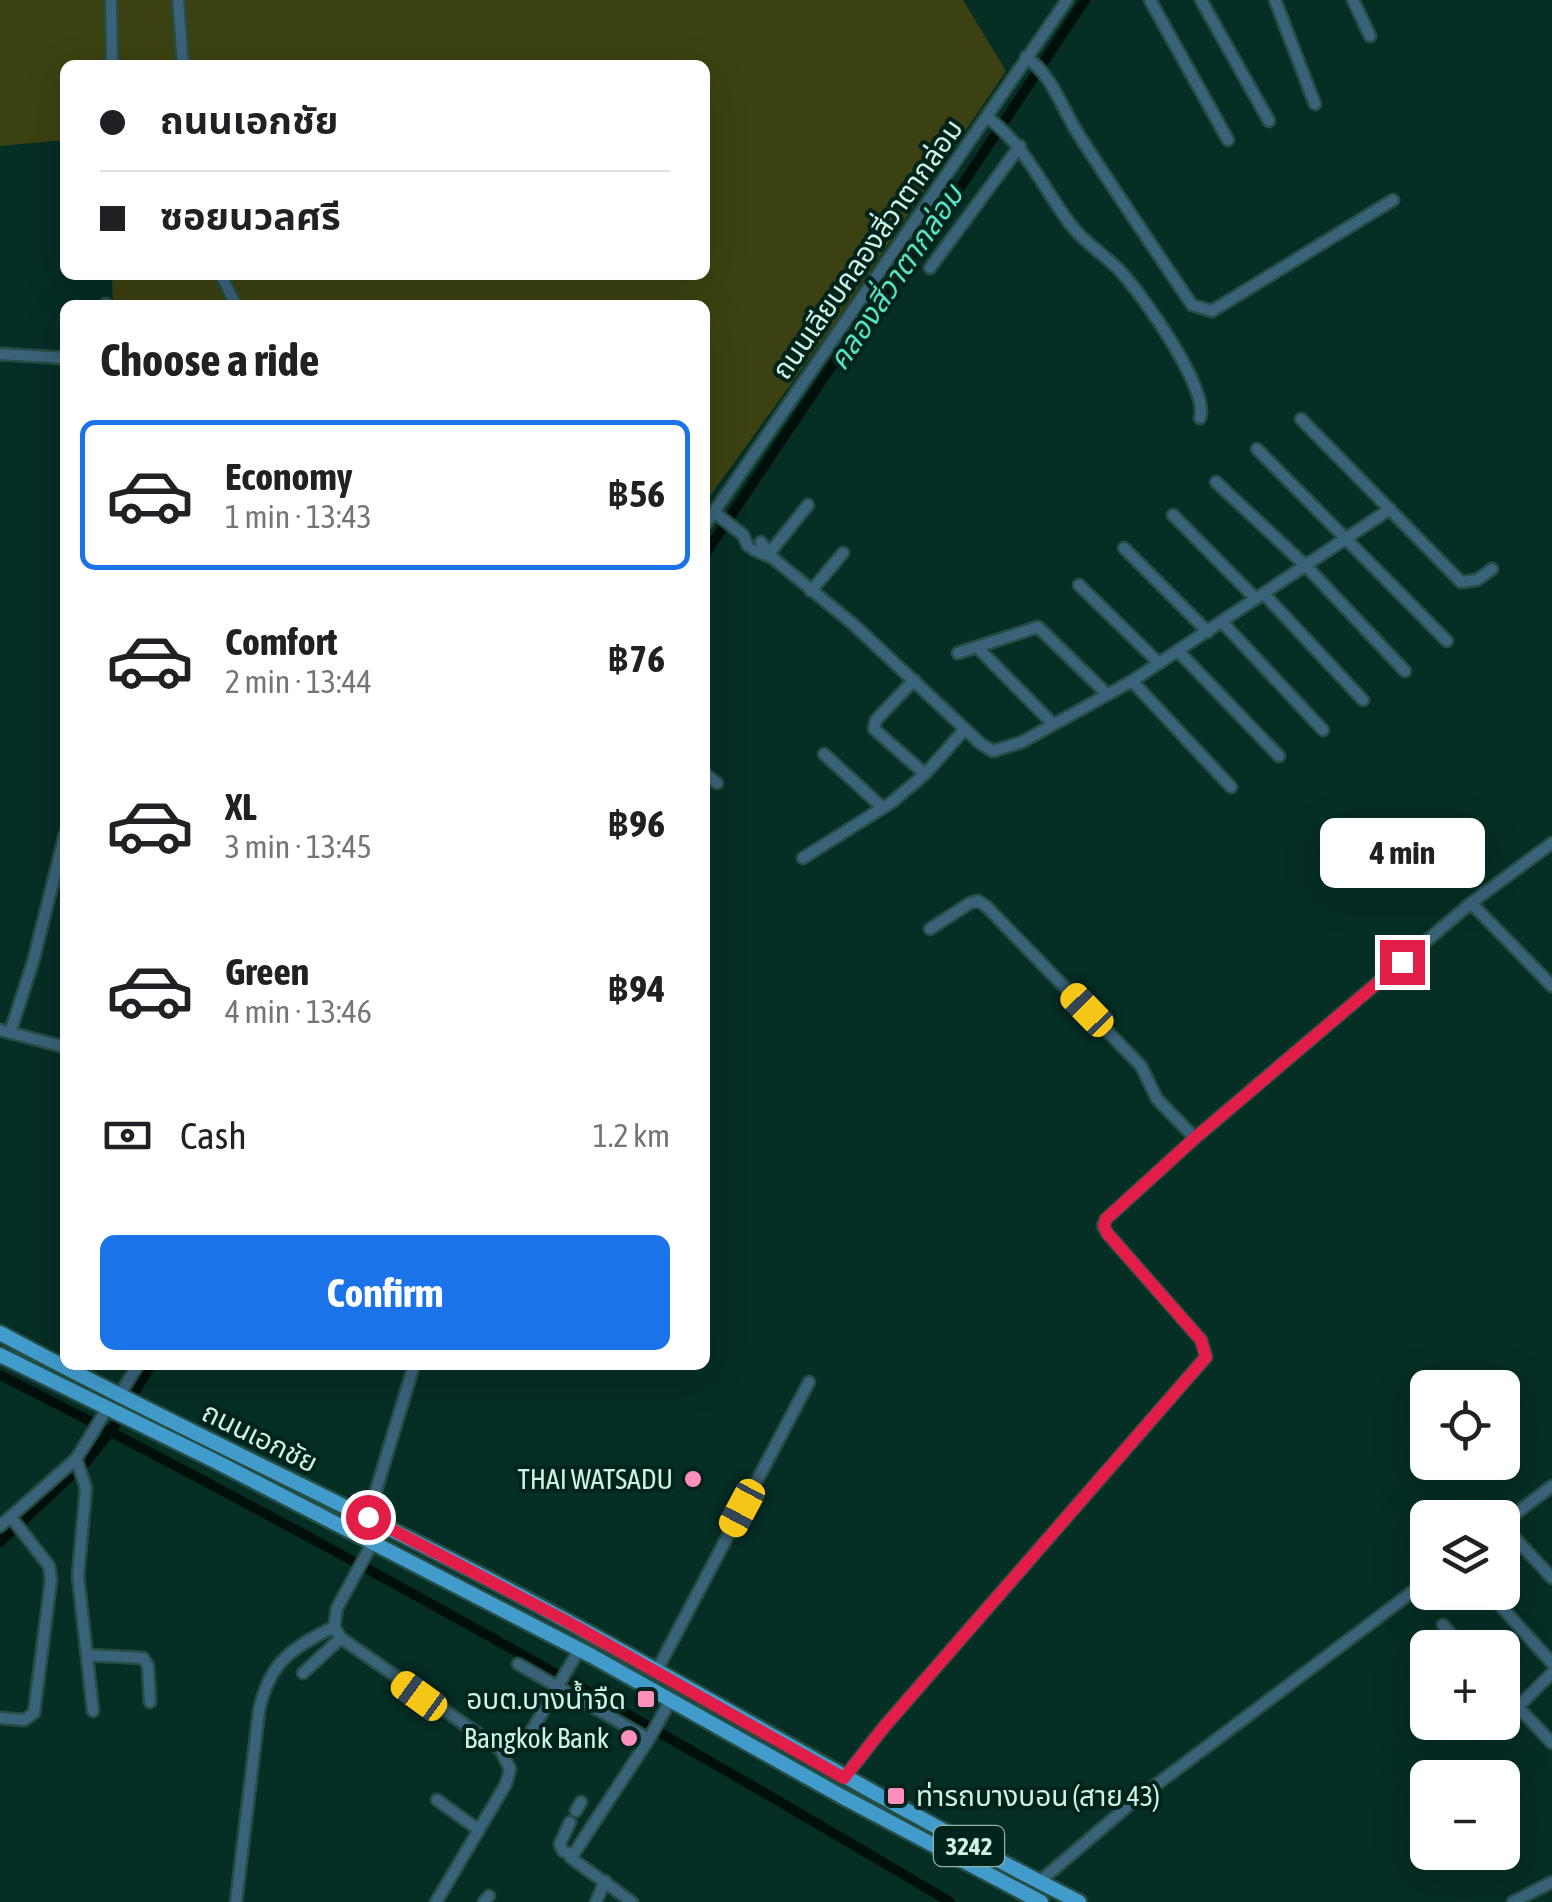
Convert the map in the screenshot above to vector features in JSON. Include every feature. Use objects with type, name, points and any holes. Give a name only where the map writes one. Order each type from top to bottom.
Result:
[{"type":"main road","name":"ถนนเอกชัย","points":[[0,1333],[114,1407]]},
{"type":"main road","name":"ถนนเอกชัย","points":[[0,1356],[368,1517],[546,1610],[844,1778],[1078,1902]]},
{"type":"main road","name":"ถนนเอกชัย","points":[[145,1418],[371,1546],[579,1650],[1041,1902]]},
{"type":"main road","points":[[536,1628],[546,1610]]},
{"type":"street","points":[[111,0],[112,60]]},
{"type":"street","points":[[178,0],[182,60]]},
{"type":"street","points":[[1050,0],[1064,4]]},
{"type":"street","points":[[1150,0],[1228,140]]},
{"type":"street","points":[[1201,0],[1270,122]]},
{"type":"street","points":[[1275,0],[1315,104]]},
{"type":"street","points":[[1353,0],[1370,36]]},
{"type":"street","name":"ถนนเลียบคลองสี่วาตากล่อม","points":[[712,511],[992,120],[1064,4]]},
{"type":"street","points":[[1031,60],[1044,72],[1074,128],[1192,305],[1200,310],[1212,311],[1393,200]]},
{"type":"street","points":[[992,120],[1020,146],[1071,226],[1121,272],[1192,375],[1199,391],[1200,418]]},
{"type":"street","points":[[930,268],[1020,146]]},
{"type":"street","points":[[0,354],[60,358]]},
{"type":"street","points":[[1301,419],[1461,582],[1477,580],[1492,570]]},
{"type":"street","points":[[1257,449],[1447,641]]},
{"type":"street","points":[[1216,482],[1306,566],[1405,671]]},
{"type":"street","points":[[770,556],[808,505]]},
{"type":"street","points":[[712,511],[854,624],[965,729],[994,751],[1022,742],[1132,681],[1390,510]]},
{"type":"street","points":[[1173,515],[1363,700]]},
{"type":"street","points":[[1124,548],[1208,632]]},
{"type":"street","points":[[811,591],[843,552]]},
{"type":"street","points":[[1079,585],[1159,663]]},
{"type":"street","points":[[1222,622],[1323,730]]},
{"type":"street","points":[[958,653],[1038,627],[1107,694]]},
{"type":"street","points":[[977,647],[1054,724]]},
{"type":"street","points":[[1178,651],[1279,756]]},
{"type":"street","points":[[914,680],[876,720],[874,729],[925,774]]},
{"type":"street","points":[[1132,681],[1231,787]]},
{"type":"street","points":[[803,858],[883,808],[925,774],[965,729]]},
{"type":"street","points":[[824,754],[883,808]]},
{"type":"street","points":[[710,778],[716,783]]},
{"type":"street","points":[[844,1778],[1206,1357],[1201,1340],[1104,1226],[1106,1219],[1471,903],[1552,843]]},
{"type":"street","points":[[60,855],[34,962],[5,1032],[60,1046]]},
{"type":"street","points":[[930,930],[970,903],[986,906],[1140,1066],[1158,1100],[1195,1138]]},
{"type":"street","points":[[1471,903],[1552,986]]},
{"type":"street","points":[[0,1526],[78,1462],[135,1370]]},
{"type":"street","points":[[368,1517],[412,1370]]},
{"type":"street","points":[[656,1672],[809,1382]]},
{"type":"street","points":[[78,1462],[84,1478],[78,1576],[94,1711]]},
{"type":"street","points":[[1520,1510],[1552,1486]]},
{"type":"street","points":[[0,1718],[30,1718],[43,1654],[51,1572],[13,1518]]},
{"type":"street","points":[[1520,1543],[1552,1578]]},
{"type":"street","points":[[371,1546],[337,1608],[334,1627],[341,1638],[506,1756],[509,1775],[438,1898],[452,1902]]},
{"type":"street","points":[[1039,1882],[1128,1806],[1410,1594]]},
{"type":"street","points":[[1504,1610],[1552,1663]]},
{"type":"street","points":[[1443,1625],[1448,1630]]},
{"type":"street","points":[[236,1902],[258,1711],[266,1682],[286,1656],[334,1627]]},
{"type":"street","points":[[303,1673],[341,1638]]},
{"type":"street","points":[[525,1742],[579,1650]]},
{"type":"street","points":[[86,1655],[143,1658],[148,1666],[150,1702]]},
{"type":"street","points":[[518,1664],[650,1737]]},
{"type":"street","points":[[1520,1705],[1552,1673]]},
{"type":"street","points":[[632,1902],[571,1858],[670,1700]]},
{"type":"street","points":[[1520,1709],[1552,1744]]},
{"type":"street","points":[[437,1800],[479,1830]]},
{"type":"street","points":[[573,1855],[563,1851],[560,1844],[561,1834],[576,1812]]},
{"type":"street","points":[[596,1902],[605,1882]]},
{"type":"street","points":[[1513,1902],[1552,1882]]},
{"type":"green space","points":[[0,0],[963,0],[1006,71],[830,330],[710,496],[710,300],[113,300],[112,280],[710,280],[710,60],[60,60],[60,140],[0,146]]},
{"type":"waterway","name":"คลองสี่วาตากล่อม","points":[[710,547],[829,370],[944,212],[1085,0]]},
{"type":"waterway","points":[[0,1542],[88,1460],[114,1427],[148,1370]]},
{"type":"waterway","points":[[0,1375],[479,1631],[950,1902]]},
{"type":"place","name":"THAI WATSADU","points":[[693,1479]]},
{"type":"place","name":"อบต.บางน้ำจืด","points":[[646,1699]]},
{"type":"place","name":"Bangkok Bank","points":[[629,1738]]},
{"type":"place","name":"ท่ารถบางบอน (สาย 43)","points":[[896,1796]]},
{"type":"route","points":[[368,1517],[566,1621],[844,1778],[1206,1357],[1201,1340],[1107,1233],[1106,1219],[1402,962]]}]
